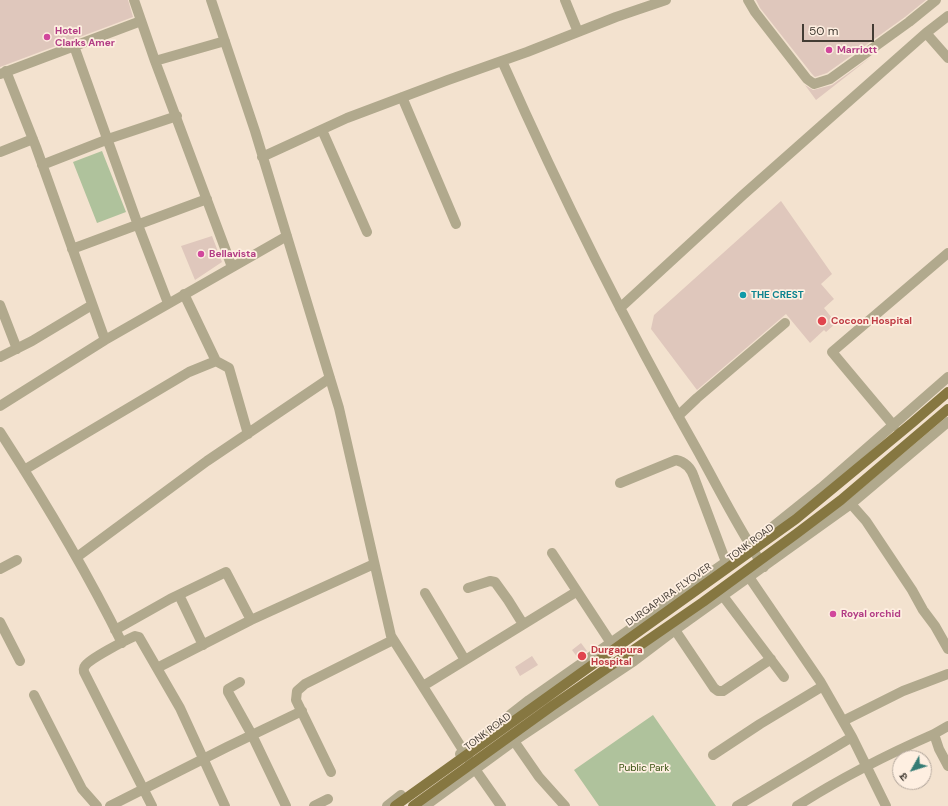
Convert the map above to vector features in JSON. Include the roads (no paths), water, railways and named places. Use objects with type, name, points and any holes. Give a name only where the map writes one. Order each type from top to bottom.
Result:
[{"type":"main road","name":"DURGAPURA FLYOVER","points":[[395,806],[796,519],[901,433],[948,392]]},
{"type":"main road","points":[[413,806],[552,706],[704,602],[796,534],[841,500],[948,409]]},
{"type":"street","points":[[134,0],[155,61],[232,267]]},
{"type":"street","points":[[211,0],[262,157],[339,408],[391,636],[475,769],[501,806]]},
{"type":"street","points":[[564,0],[578,32]]},
{"type":"street","points":[[262,157],[347,118],[666,0]]},
{"type":"street","points":[[748,0],[755,12],[807,79],[814,84],[830,80],[909,22],[936,0]]},
{"type":"street","points":[[620,308],[743,195],[926,33],[948,16]]},
{"type":"street","points":[[105,340],[33,139],[3,73],[141,21]]},
{"type":"street","points":[[926,33],[948,58]]},
{"type":"street","points":[[155,61],[225,41]]},
{"type":"street","points":[[74,46],[138,225],[168,303]]},
{"type":"street","points":[[502,61],[540,147],[620,308],[678,416],[750,545],[764,567]]},
{"type":"street","points":[[402,97],[456,224]]},
{"type":"street","points":[[42,165],[176,116]]},
{"type":"street","points":[[322,130],[367,232]]},
{"type":"street","points":[[0,152],[33,139]]},
{"type":"street","points":[[72,249],[207,199]]},
{"type":"street","points":[[0,406],[105,340],[286,236]]},
{"type":"street","points":[[894,426],[832,352],[948,253]]},
{"type":"street","points":[[184,294],[216,361],[228,368],[248,434]]},
{"type":"street","points":[[0,305],[17,349]]},
{"type":"street","points":[[0,357],[17,349],[92,305]]},
{"type":"street","points":[[678,416],[785,323]]},
{"type":"street","points":[[24,470],[189,372],[216,361]]},
{"type":"street","points":[[77,557],[207,461],[330,378]]},
{"type":"street","name":"TONK ROAD","points":[[387,806],[464,751],[529,700],[611,644],[750,545],[821,488],[948,378]]},
{"type":"street","points":[[425,806],[514,741],[634,660],[851,504],[948,422]]},
{"type":"street","points":[[0,432],[77,557],[122,643]]},
{"type":"street","points":[[620,483],[676,460],[682,461],[693,472],[726,562]]},
{"type":"street","points":[[851,504],[866,522],[912,590],[948,649]]},
{"type":"street","points":[[552,553],[611,644]]},
{"type":"street","points":[[0,569],[18,560]]},
{"type":"street","points":[[157,668],[251,620],[374,564]]},
{"type":"street","points":[[115,630],[179,595],[226,572],[251,620]]},
{"type":"street","points":[[749,577],[823,686],[852,737],[886,806]]},
{"type":"street","points":[[468,588],[490,581],[495,582],[508,600],[522,624]]},
{"type":"street","points":[[423,686],[576,592]]},
{"type":"street","points":[[425,593],[465,660]]},
{"type":"street","points":[[179,595],[203,645]]},
{"type":"street","points":[[723,596],[784,677]]},
{"type":"street","points":[[0,622],[4,641],[20,661]]},
{"type":"street","points":[[675,630],[714,688],[718,691],[723,691],[771,659]]},
{"type":"street","points":[[152,806],[84,672],[85,664],[135,636],[139,637],[180,708],[225,806]]},
{"type":"street","points":[[331,772],[296,700],[297,692],[306,684],[393,640]]},
{"type":"street","points":[[843,721],[903,691],[948,674]]},
{"type":"street","points":[[240,682],[228,691],[252,735],[286,806]]},
{"type":"street","points":[[713,755],[760,724],[823,686]]},
{"type":"street","points":[[34,695],[82,789],[97,806]]},
{"type":"street","points":[[110,806],[204,758],[302,711]]},
{"type":"street","points":[[797,806],[866,766],[948,726]]},
{"type":"street","points":[[934,734],[939,749],[948,766]]},
{"type":"street","points":[[737,806],[801,766],[852,737]]},
{"type":"street","points":[[514,741],[539,776],[565,806]]},
{"type":"street","points":[[314,806],[328,799]]},
{"type":"place","name":"Hotel Clarks Amer","points":[[47,37]]},
{"type":"place","name":"Marriott","points":[[829,50]]},
{"type":"place","name":"Bellavista","points":[[201,254]]},
{"type":"place","name":"THE CREST","points":[[743,295]]},
{"type":"place","name":"Cocoon Hospital","points":[[822,321]]},
{"type":"place","name":"Royal orchid","points":[[833,614]]},
{"type":"place","name":"Durgapura Hospital","points":[[582,656]]},
{"type":"park label","name":"Public Park","points":[[644,768]]}]
